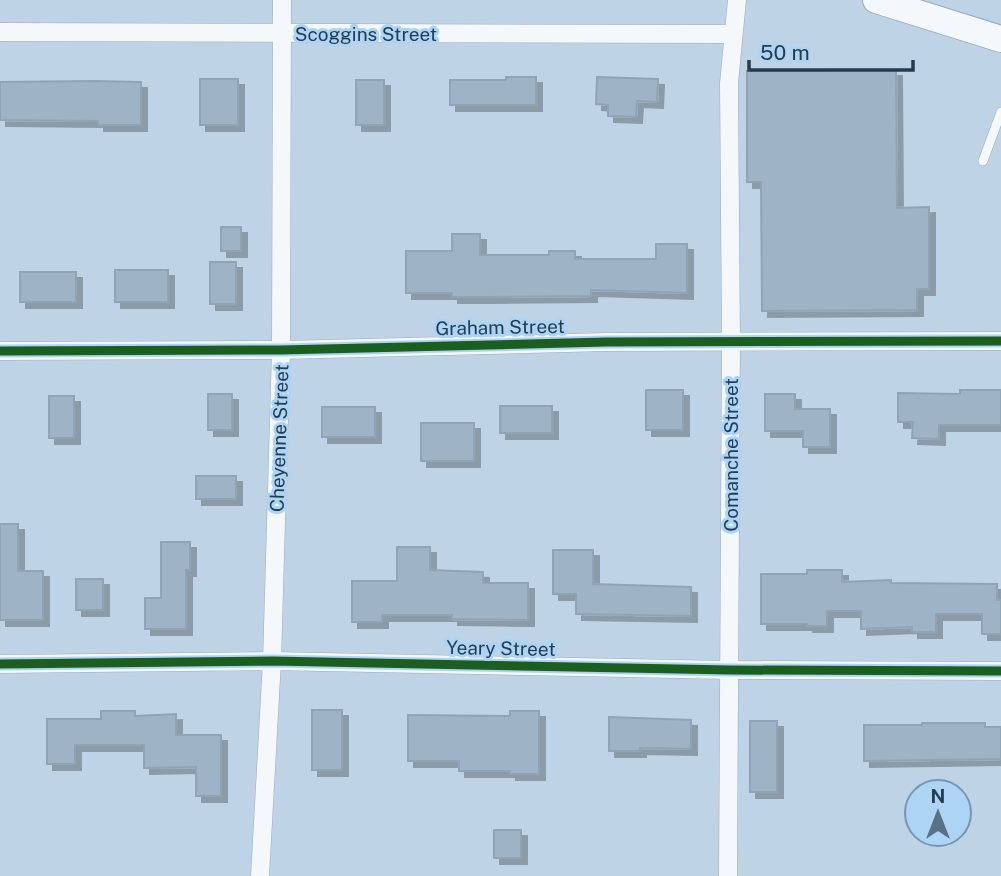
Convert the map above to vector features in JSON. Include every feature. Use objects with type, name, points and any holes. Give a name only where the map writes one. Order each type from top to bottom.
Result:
[{"type":"main road","points":[[876,0],[1001,39]]},
{"type":"street","name":"Cheyenne Street","points":[[260,876],[272,661],[281,350],[282,0]]},
{"type":"street","name":"Comanche Street","points":[[728,876],[731,342],[729,83],[737,0]]},
{"type":"street","name":"Scoggins Street","points":[[0,32],[733,34]]},
{"type":"street","name":"Graham Street","points":[[0,351],[281,350],[607,342],[1001,341]]},
{"type":"street","name":"Yeary Street","points":[[0,664],[272,661],[730,670],[1001,671]]},
{"type":"lane","points":[[983,161],[1001,112]]},
{"type":"building","points":[[896,70],[897,208],[929,207],[929,289],[917,289],[917,310],[762,311],[761,182],[747,182],[747,71]]},
{"type":"building","points":[[506,77],[536,77],[536,105],[450,105],[450,80],[506,80]]},
{"type":"building","points":[[597,77],[658,79],[657,102],[637,101],[636,117],[608,116],[608,105],[596,104]]},
{"type":"building","points":[[200,79],[238,79],[238,125],[200,125]]},
{"type":"building","points":[[356,80],[384,80],[384,125],[356,125]]},
{"type":"building","points":[[0,82],[141,82],[141,125],[98,125],[98,121],[0,120]]},
{"type":"building","points":[[221,227],[241,227],[241,251],[221,251]]},
{"type":"building","points":[[452,234],[480,234],[480,255],[549,255],[549,251],[575,251],[575,259],[656,259],[656,244],[687,244],[687,293],[591,290],[591,296],[452,297],[452,293],[406,293],[406,251],[452,251]]},
{"type":"building","points":[[210,262],[236,262],[236,304],[210,304]]},
{"type":"building","points":[[115,270],[168,270],[168,302],[115,302]]},
{"type":"building","points":[[20,272],[76,272],[76,302],[20,302]]},
{"type":"building","points":[[646,390],[683,390],[683,430],[646,430]]},
{"type":"building","points":[[960,390],[1001,390],[1001,425],[939,425],[939,439],[912,438],[913,422],[898,422],[898,393],[960,394]]},
{"type":"building","points":[[208,394],[232,394],[232,430],[208,430]]},
{"type":"building","points":[[765,394],[795,394],[795,409],[830,409],[830,447],[803,447],[803,431],[765,431]]},
{"type":"building","points":[[49,396],[74,396],[74,438],[49,438]]},
{"type":"building","points":[[500,406],[552,406],[552,433],[500,433]]},
{"type":"building","points":[[322,407],[375,407],[375,437],[322,437]]},
{"type":"building","points":[[421,423],[474,423],[474,461],[421,461]]},
{"type":"building","points":[[196,476],[236,476],[236,499],[196,499]]},
{"type":"building","points":[[0,524],[18,524],[18,571],[43,571],[43,620],[0,620]]},
{"type":"building","points":[[161,542],[190,542],[190,570],[186,570],[186,629],[145,629],[145,598],[161,598]]},
{"type":"building","points":[[397,547],[430,547],[430,570],[483,572],[483,583],[528,583],[528,620],[452,619],[452,615],[382,615],[382,622],[352,622],[352,581],[397,581]]},
{"type":"building","points":[[553,550],[593,550],[593,584],[691,587],[691,616],[576,614],[576,594],[553,594]]},
{"type":"building","points":[[807,570],[842,570],[842,582],[891,580],[891,583],[997,584],[997,600],[1001,600],[1001,634],[982,634],[982,614],[936,614],[936,632],[912,632],[912,627],[861,629],[861,611],[827,611],[827,626],[761,624],[761,574],[807,574]]},
{"type":"building","points":[[76,579],[103,579],[103,610],[76,610]]},
{"type":"building","points":[[312,710],[342,710],[342,770],[312,770]]},
{"type":"building","points":[[101,711],[135,711],[135,716],[176,714],[176,735],[221,735],[221,796],[196,796],[196,767],[144,768],[144,745],[75,745],[75,764],[47,764],[47,719],[101,719]]},
{"type":"building","points":[[510,711],[539,711],[539,774],[459,771],[459,761],[408,761],[408,715],[510,716]]},
{"type":"building","points":[[609,717],[691,720],[691,749],[640,748],[640,751],[609,751]]},
{"type":"building","points":[[750,721],[777,721],[777,792],[750,792]]},
{"type":"building","points":[[985,723],[985,727],[1001,727],[1001,759],[864,761],[864,725]]},
{"type":"building","points":[[494,830],[521,830],[521,858],[494,858]]},
{"type":"cycle path","points":[[0,351],[281,350],[607,342],[1001,341]]},
{"type":"cycle path","points":[[0,664],[272,661],[730,670],[1001,671]]}]
